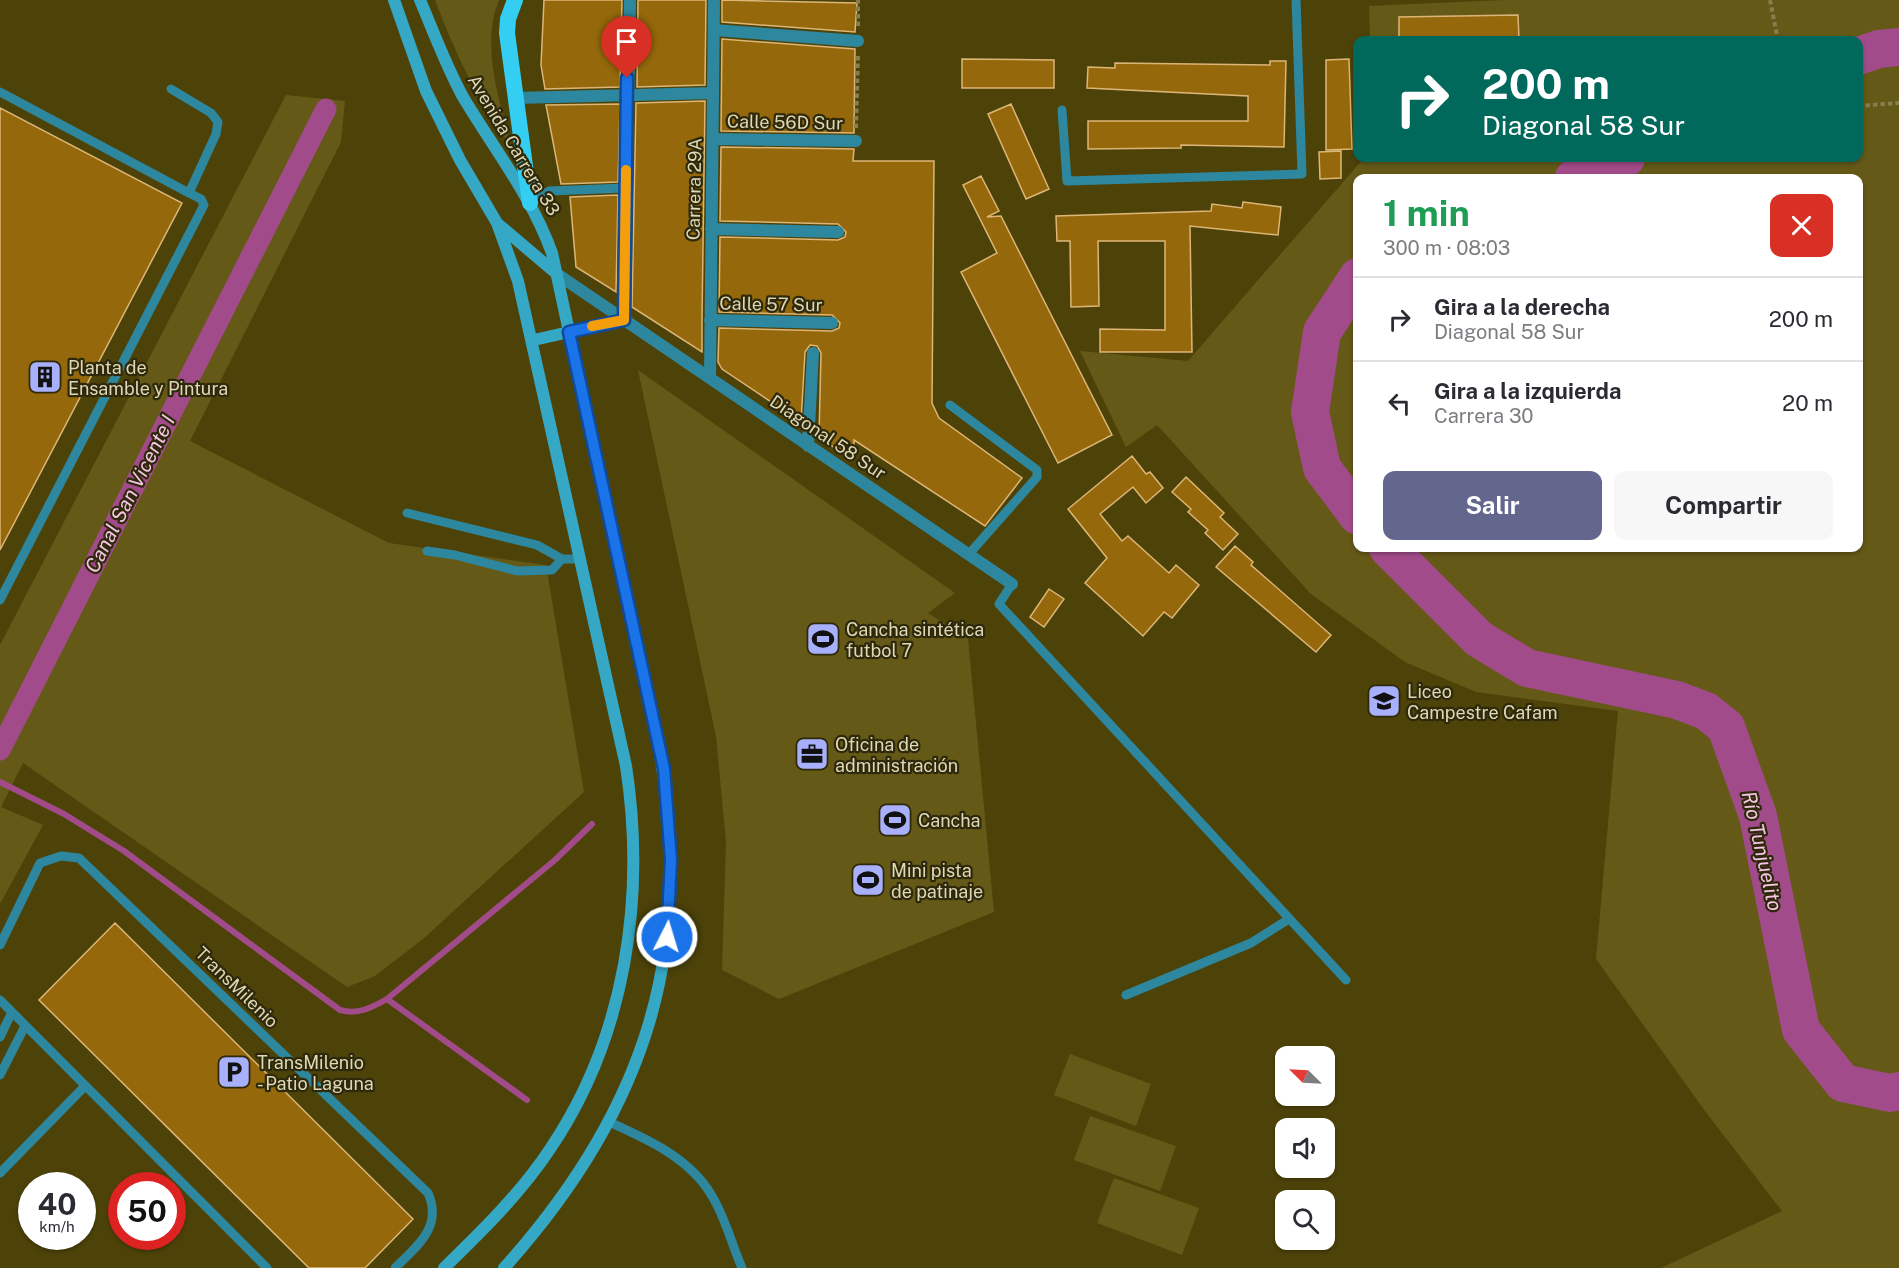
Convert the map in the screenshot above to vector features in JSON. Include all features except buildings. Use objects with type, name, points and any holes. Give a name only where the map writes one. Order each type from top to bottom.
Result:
[{"type":"highway","points":[[515,0],[508,19],[507,33],[530,203]]},
{"type":"main road","points":[[394,0],[411,54],[430,100],[460,160],[497,223],[518,281],[534,340],[604,661],[631,798],[634,868],[632,915],[626,959],[605,1036],[580,1097],[550,1149],[511,1199],[444,1268]]},
{"type":"main road","name":"Avenida Carrera 33","points":[[420,0],[463,95],[530,203],[543,230],[557,273],[664,769],[671,860],[665,960],[644,1040],[609,1122],[574,1182],[543,1225],[504,1268]]},
{"type":"main road","points":[[497,223],[557,273]]},
{"type":"main road","points":[[534,340],[569,332]]},
{"type":"street","points":[[569,332],[624,320],[630,0]]},
{"type":"street","name":"Carrera 29A","points":[[710,378],[714,0]]},
{"type":"street","points":[[714,30],[858,40]]},
{"type":"street","points":[[515,98],[627,97],[713,93]]},
{"type":"street","name":"Calle 56D Sur","points":[[713,139],[856,141]]},
{"type":"street","points":[[711,229],[838,232]]},
{"type":"street","name":"Diagonal 58 Sur","points":[[557,273],[1012,584]]},
{"type":"street","name":"Calle 57 Sur","points":[[710,320],[832,323]]},
{"type":"street","points":[[808,446],[813,353]]},
{"type":"lane","points":[[1062,110],[1066,181],[1302,174],[1296,0]]},
{"type":"lane","points":[[171,89],[211,112],[218,122],[216,134],[189,193]]},
{"type":"lane","points":[[0,92],[201,199],[204,205],[0,600]]},
{"type":"lane","points":[[530,203],[549,191],[626,188]]},
{"type":"lane","points":[[950,405],[1037,471],[1037,477],[969,554]]},
{"type":"lane","points":[[407,513],[537,545],[562,559],[581,559]]},
{"type":"lane","points":[[427,551],[456,555],[524,571],[552,570],[562,559]]},
{"type":"lane","points":[[1012,584],[999,604],[1346,980]]},
{"type":"lane","name":"TransMilenio","points":[[0,945],[40,863],[61,856],[79,858],[428,1193],[434,1206],[430,1226],[418,1245],[395,1268]]},
{"type":"lane","points":[[1126,995],[1251,943],[1289,919]]},
{"type":"lane","points":[[0,1000],[267,1268]]},
{"type":"lane","points":[[0,1037],[12,1012]]},
{"type":"lane","points":[[0,1076],[26,1026]]},
{"type":"lane","points":[[0,1173],[85,1086]]},
{"type":"lane","points":[[609,1122],[660,1145],[700,1180],[713,1197],[742,1268]]},
{"type":"path","points":[[856,141],[858,0]]},
{"type":"path","points":[[1770,0],[1777,36]]},
{"type":"path","points":[[1863,106],[1899,103]]},
{"type":"shaded area","points":[[435,0],[499,0],[491,36],[492,55],[497,92],[511,147],[468,76]]},
{"type":"shaded area","points":[[1504,0],[1899,0],[1899,1268],[1661,1268],[1782,1211],[1705,1111],[1596,959],[1618,711],[1476,692],[1405,662],[1311,594],[1157,425],[1126,447],[1080,351],[1188,361],[1361,162],[1863,162],[1863,36],[1370,36],[1369,6]]},
{"type":"shaded area","points":[[286,95],[345,101],[341,142],[190,441],[389,543],[546,565],[584,792],[423,939],[375,976],[347,987],[23,763],[1,807],[43,825],[0,904],[0,645]]},
{"type":"shaded area","points":[[638,370],[955,593],[928,613],[968,639],[994,912],[779,999],[722,970],[726,842],[716,736]]},
{"type":"shaded area","points":[[1070,1054],[1151,1084],[1136,1126],[1054,1095]]},
{"type":"shaded area","points":[[1090,1116],[1176,1146],[1160,1191],[1074,1160]]},
{"type":"shaded area","points":[[1114,1178],[1199,1208],[1182,1255],[1097,1223]]},
{"type":"waterway","name":"Río Tunjuelito","points":[[1863,54],[1879,49],[1899,47]]},
{"type":"waterway","name":"Canal San Vicente I","points":[[0,750],[326,109]]},
{"type":"waterway","name":"Río Tunjuelito","points":[[1584,174],[1616,162]]},
{"type":"waterway","name":"Río Tunjuelito","points":[[1353,285],[1322,332],[1310,412],[1322,468],[1353,509]]},
{"type":"waterway","name":"Río Tunjuelito","points":[[1392,552],[1479,639],[1527,668],[1677,700],[1706,711],[1726,727],[1758,816],[1801,1030],[1843,1083],[1890,1093],[1899,1091]]},
{"type":"waterway","points":[[0,782],[64,814],[124,851],[340,1010],[353,1012],[364,1010],[387,999],[555,860],[592,824]]},
{"type":"waterway","points":[[387,999],[527,1100]]},
{"type":"slow traffic","points":[[592,326],[624,320],[626,170]]},
{"type":"place","name":"Planta de Ensamble y Pintura","points":[[45,377]]},
{"type":"place","name":"Cancha sintética futbol 7","points":[[823,639]]},
{"type":"place","name":"Liceo Campestre Cafam","points":[[1384,701]]},
{"type":"place","name":"Oficina de administración","points":[[812,754]]},
{"type":"place","name":"Cancha","points":[[895,820]]},
{"type":"place","name":"Mini pista de patinaje","points":[[868,880]]},
{"type":"place","name":"TransMilenio - Patio Laguna","points":[[234,1072]]},
{"type":"route","points":[[627,78],[624,320],[569,332],[664,769],[671,860],[667,937]]}]
